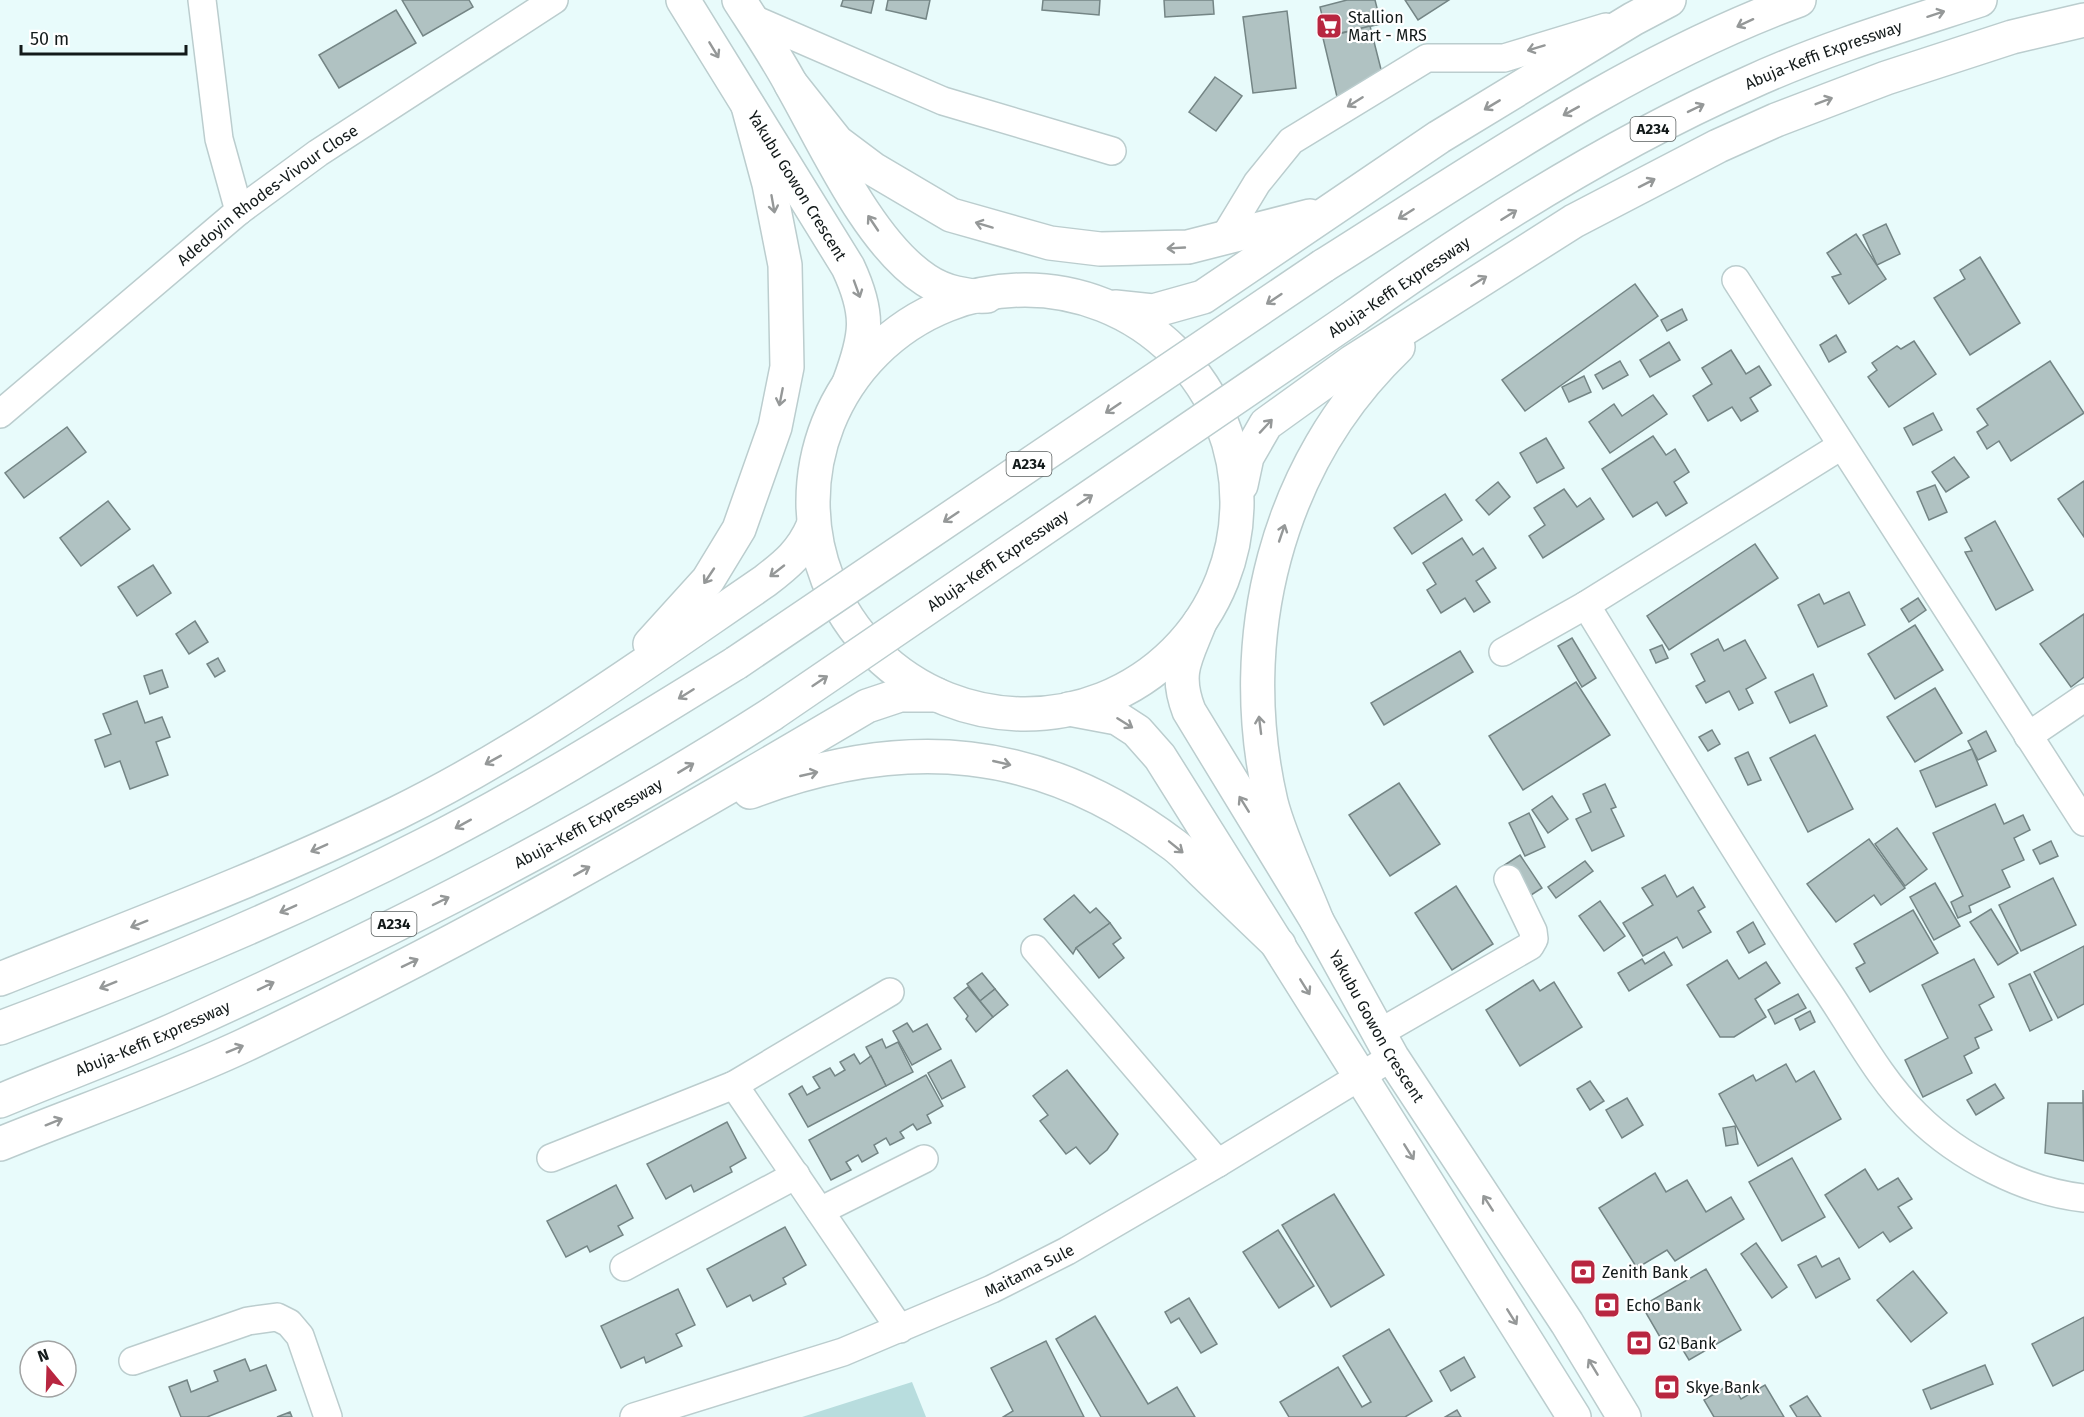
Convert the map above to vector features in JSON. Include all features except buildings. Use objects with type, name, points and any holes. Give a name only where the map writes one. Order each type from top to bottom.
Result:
[{"type":"main road","name":"Yakubu Gowon Crescent","points":[[683,0],[848,267],[858,289],[865,313],[865,335],[849,382]]},
{"type":"main road","points":[[744,8],[791,84],[853,193],[883,238],[908,266],[943,289],[973,296],[1041,292],[1098,302],[1127,310],[1153,311],[1203,297],[1439,137],[1633,19],[1669,0]]},
{"type":"main road","name":"A234","points":[[0,1028],[253,924],[426,844],[530,787],[736,663],[1323,266],[1567,112],[1666,59],[1799,0]]},
{"type":"main road","name":"Abuja-Keffi Expressway","points":[[0,1101],[179,1028],[467,888],[687,768],[772,714],[1422,268],[1636,137],[1750,82],[1881,32],[1980,0]]},
{"type":"main road","points":[[987,296],[953,302],[903,328],[881,346],[849,382],[828,421],[817,455],[812,490],[813,526],[824,570],[834,596],[852,627],[876,654],[905,677],[937,695],[968,706],[1002,712],[1035,713],[1069,709],[1100,700],[1147,674],[1180,646],[1200,622],[1229,563],[1236,531],[1238,499],[1247,457],[1266,424],[1352,362],[1574,220],[1718,146],[1766,124],[1886,78],[2012,37],[2084,20]]},
{"type":"main road","points":[[791,84],[837,142],[852,155],[951,215],[1050,243],[1100,249],[1188,248],[1335,209]]},
{"type":"main road","points":[[538,735],[643,652],[708,580],[739,529],[757,482],[775,427],[787,367],[788,310],[785,265],[769,184],[748,106]]},
{"type":"main road","points":[[1098,302],[1131,317],[1162,338],[1188,364],[1204,386],[1225,427],[1234,462],[1238,499]]},
{"type":"main road","points":[[1317,921],[1272,803],[1257,695],[1264,596],[1275,552],[1290,508],[1323,439],[1374,370],[1444,303]]},
{"type":"main road","points":[[0,979],[238,884],[398,812],[538,735],[765,581],[798,553],[813,526]]},
{"type":"main road","name":"Yakubu Gowon Crescent","points":[[1200,622],[1180,676],[1185,701],[1204,738],[1317,921],[1385,1045],[1567,1323],[1624,1417]]},
{"type":"main road","points":[[0,1144],[243,1046],[472,932],[675,820],[867,706],[900,695],[937,695]]},
{"type":"main road","points":[[1069,709],[1117,718],[1137,731],[1160,757],[1574,1417]]},
{"type":"main road","points":[[675,820],[783,780],[850,764],[901,757],[979,758],[1051,776],[1086,790],[1174,845],[1279,945]]},
{"type":"street","points":[[202,0],[219,140],[239,211]]},
{"type":"street","name":"Adedoyin Rhodes-Vivour Close","points":[[0,414],[239,211],[318,153],[554,0]]},
{"type":"street","points":[[744,8],[943,101],[1112,151]]},
{"type":"street","points":[[1222,239],[1257,183],[1291,141],[1427,58],[1504,58],[1633,19]]},
{"type":"street","points":[[1736,280],[2084,822]]},
{"type":"street","points":[[1503,652],[1586,605],[1841,446]]},
{"type":"street","points":[[1586,605],[1794,941],[1884,1074],[1915,1114],[1953,1147],[1989,1168],[2023,1182],[2084,1198]]},
{"type":"street","points":[[2028,736],[2084,698]]},
{"type":"street","name":"Maitama Sule","points":[[634,1417],[843,1352],[992,1289],[1067,1251],[1362,1076],[1385,1045],[1530,946],[1534,939],[1533,931],[1508,879]]},
{"type":"street","points":[[1035,949],[1218,1163]]},
{"type":"street","points":[[551,1158],[734,1085],[890,992]]},
{"type":"street","points":[[734,1085],[900,1329]]},
{"type":"street","points":[[820,1211],[924,1159]]},
{"type":"street","points":[[624,1267],[796,1175]]},
{"type":"street","points":[[133,1361],[248,1321],[277,1317],[289,1323],[300,1336],[328,1417]]},
{"type":"shaded area","points":[[912,1382],[926,1417],[802,1417]]},
{"type":"place","name":"Stallion Mart - MRS","points":[[1329,26]]},
{"type":"place","name":"Zenith Bank","points":[[1583,1272]]},
{"type":"place","name":"Echo Bank","points":[[1607,1305]]},
{"type":"place","name":"G2 Bank","points":[[1639,1343]]},
{"type":"place","name":"Skye Bank","points":[[1667,1387]]}]
